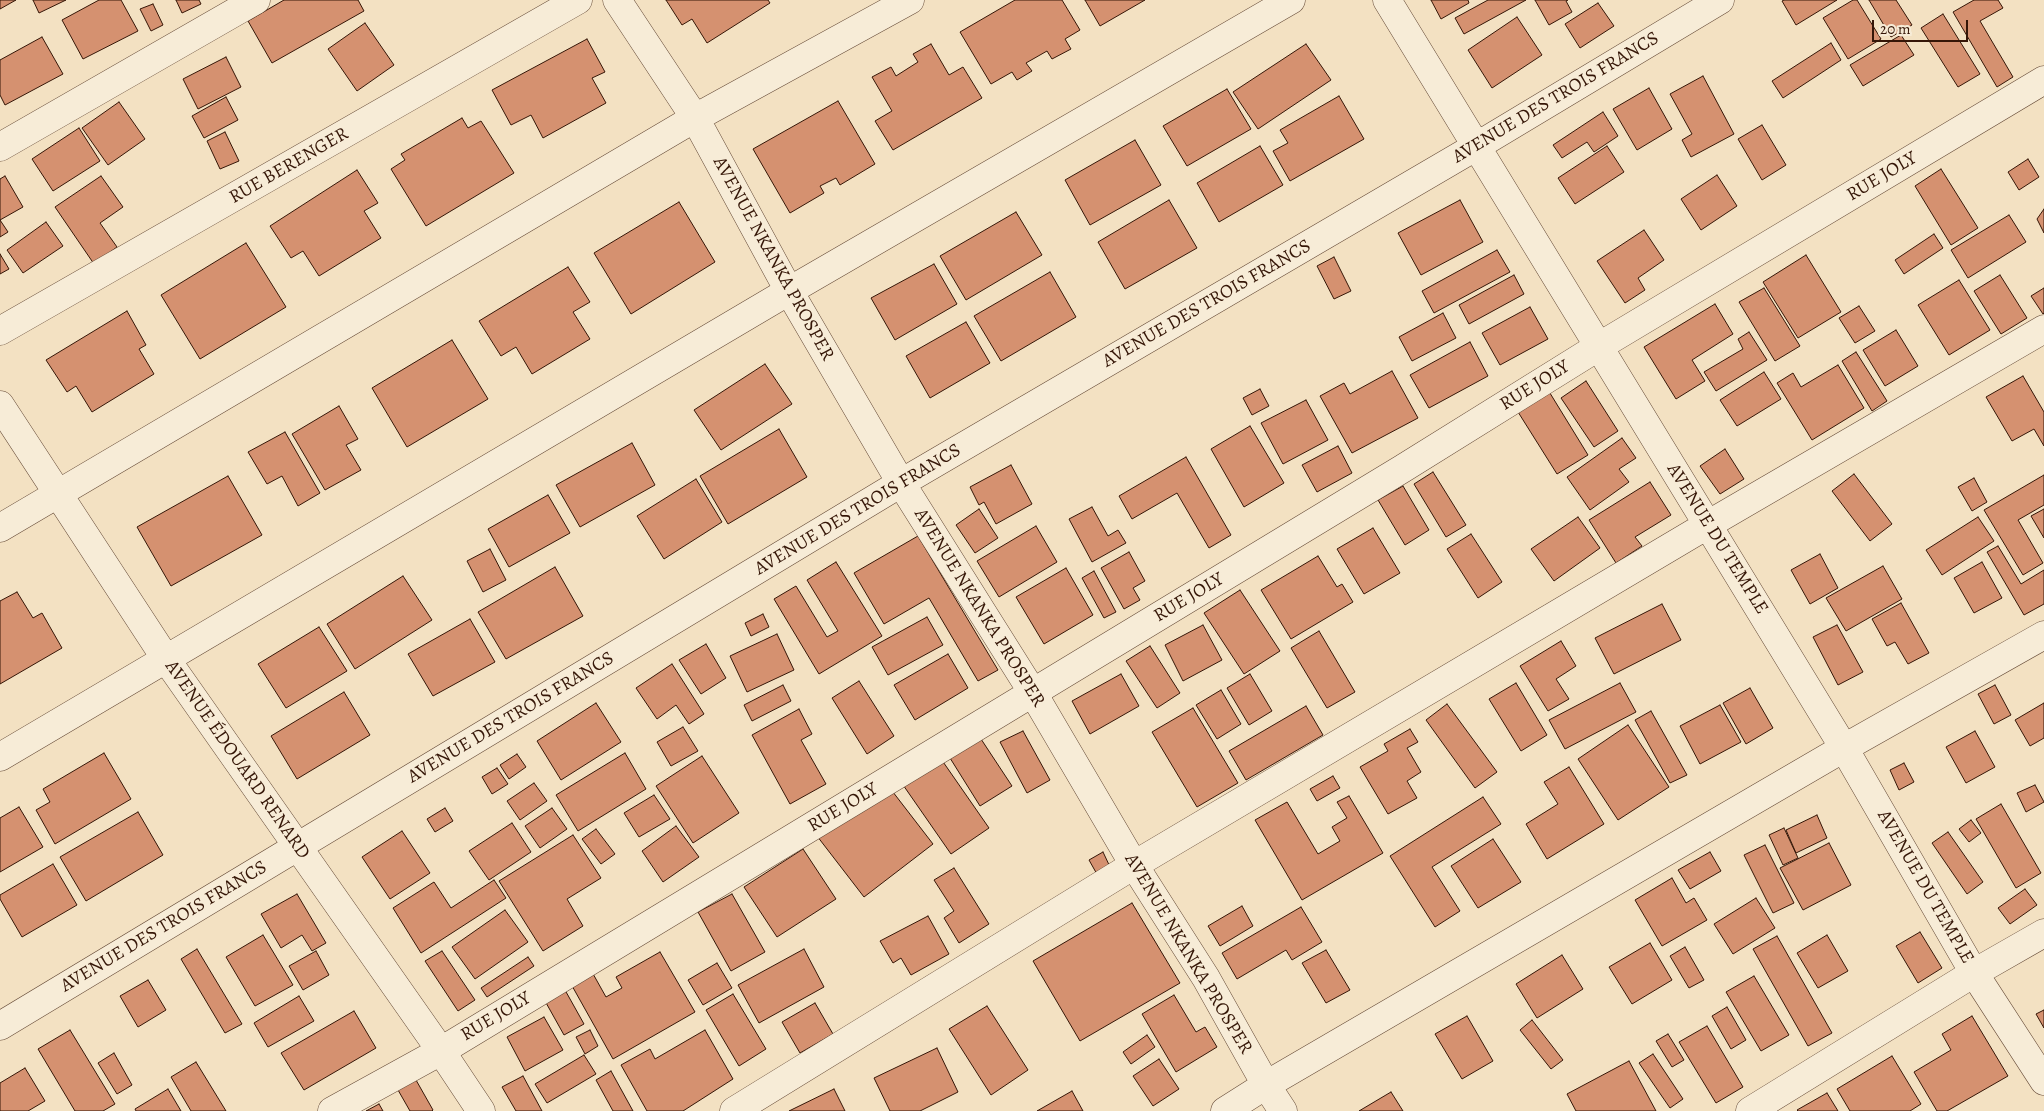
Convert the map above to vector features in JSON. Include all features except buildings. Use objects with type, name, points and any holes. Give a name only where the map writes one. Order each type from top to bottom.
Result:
[{"type":"street","points":[[0,147],[256,0]]},
{"type":"street","name":"RUE BERENGER","points":[[0,332],[578,0]]},
{"type":"street","name":"AVENUE NKANKA PROSPER","points":[[617,0],[695,118],[789,291],[901,483],[1033,693],[1134,864],[1206,978],[1266,1085],[1283,1111]]},
{"type":"street","points":[[0,528],[695,118],[910,0]]},
{"type":"street","points":[[0,757],[789,291],[1291,0]]},
{"type":"street","name":"AVENUE DU TEMPLE","points":[[1387,0],[1598,347],[1709,524],[1844,748],[1974,973],[2044,1081]]},
{"type":"street","name":"AVENUE DES TROIS FRANCS","points":[[0,1026],[901,483],[1477,146],[1720,0]]},
{"type":"street","name":"RUE JOLY","points":[[332,1111],[441,1051],[1402,469],[1598,347],[2044,80]]},
{"type":"street","points":[[734,1111],[1134,864],[1709,524],[2044,329]]},
{"type":"street","name":"AVENUE ÉDOUARD RENARD","points":[[0,405],[166,659],[481,1111]]},
{"type":"street","points":[[1225,1111],[1266,1085],[1844,748],[2044,635]]},
{"type":"street","points":[[1750,1111],[1974,973],[2044,933]]}]
